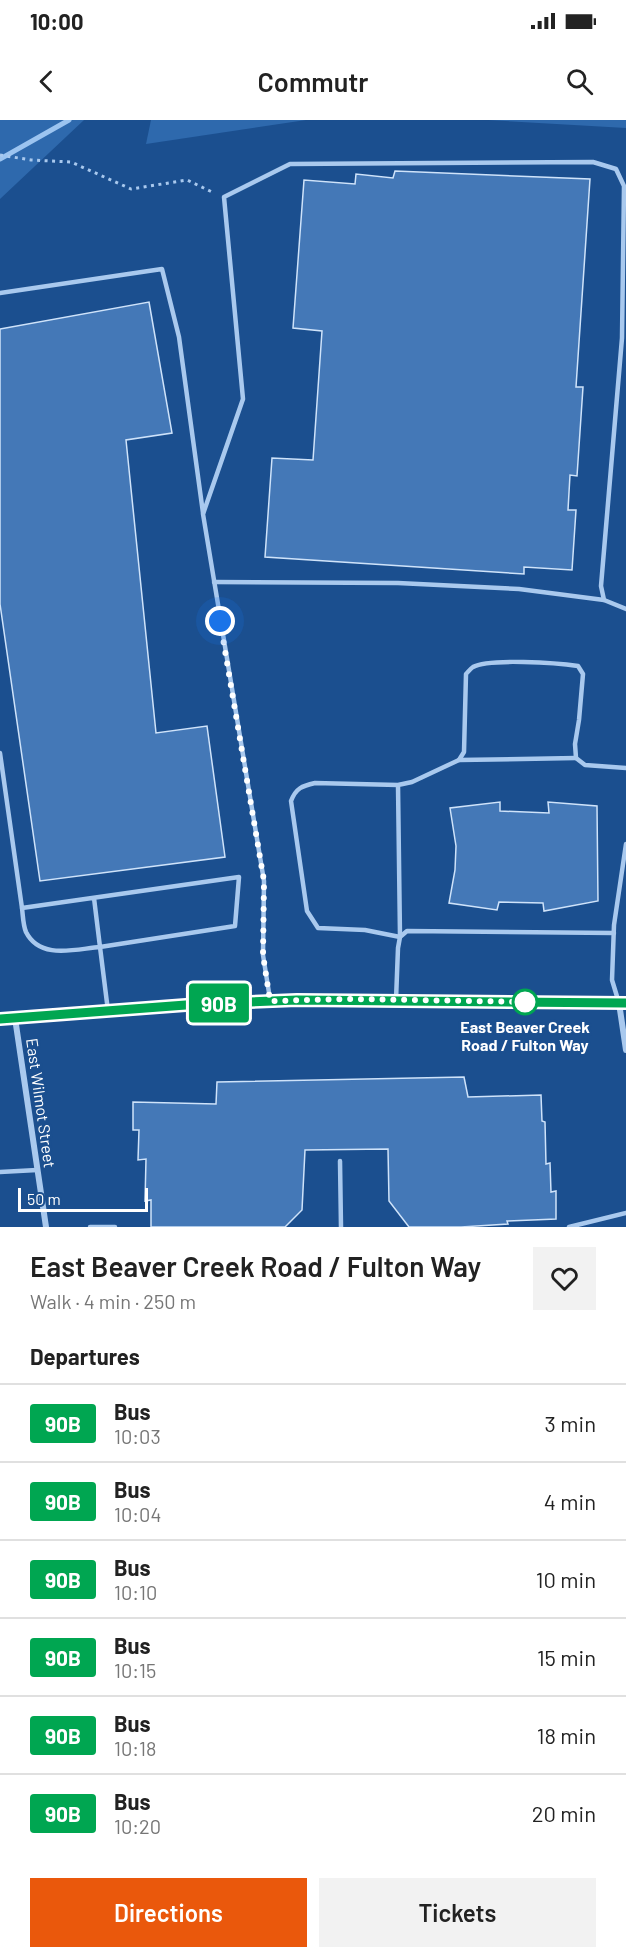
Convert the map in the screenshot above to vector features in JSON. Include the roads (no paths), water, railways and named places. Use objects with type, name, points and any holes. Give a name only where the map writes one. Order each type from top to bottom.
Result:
[{"type":"street","points":[[0,1019],[270,1001],[622,1003],[626,1050]]},
{"type":"street","name":"East Wilmot Street","points":[[15,1018],[46,1227]]},
{"type":"lane","points":[[203,514],[243,399],[224,197],[290,164],[593,162],[616,169],[624,186],[623,332],[602,568],[604,600]]},
{"type":"lane","points":[[0,293],[162,269],[179,337],[203,514],[264,881],[263,955],[270,1001]]},
{"type":"lane","points":[[214,582],[409,584],[519,589],[604,600],[626,609]]},
{"type":"lane","points":[[459,760],[464,752],[466,674],[474,667],[486,663],[527,662],[578,666],[583,674],[575,744],[576,758]]},
{"type":"lane","points":[[0,753],[25,930],[33,943],[44,950],[100,947],[235,926],[239,878],[22,908]]},
{"type":"lane","points":[[400,937],[364,930],[318,928],[312,920],[307,911],[291,801],[294,792],[302,786],[315,783],[398,785],[412,782],[459,760],[576,758],[585,765],[626,768]]},
{"type":"lane","points":[[396,1000],[400,937],[398,785]]},
{"type":"lane","points":[[622,1003],[612,980],[614,933],[626,844]]},
{"type":"lane","points":[[94,898],[108,1011]]},
{"type":"lane","points":[[400,937],[407,931],[422,930],[614,933]]},
{"type":"lane","points":[[340,1161],[341,1227]]},
{"type":"lane","points":[[0,1172],[37,1170]]},
{"type":"lane","points":[[569,1227],[626,1213]]},
{"type":"lane","points":[[90,1227],[115,1227]]},
{"type":"waterway","points":[[0,159],[69,120]]},
{"type":"place","name":"East Beaver Creek Road / Fulton Way","points":[[525,1002]]}]
